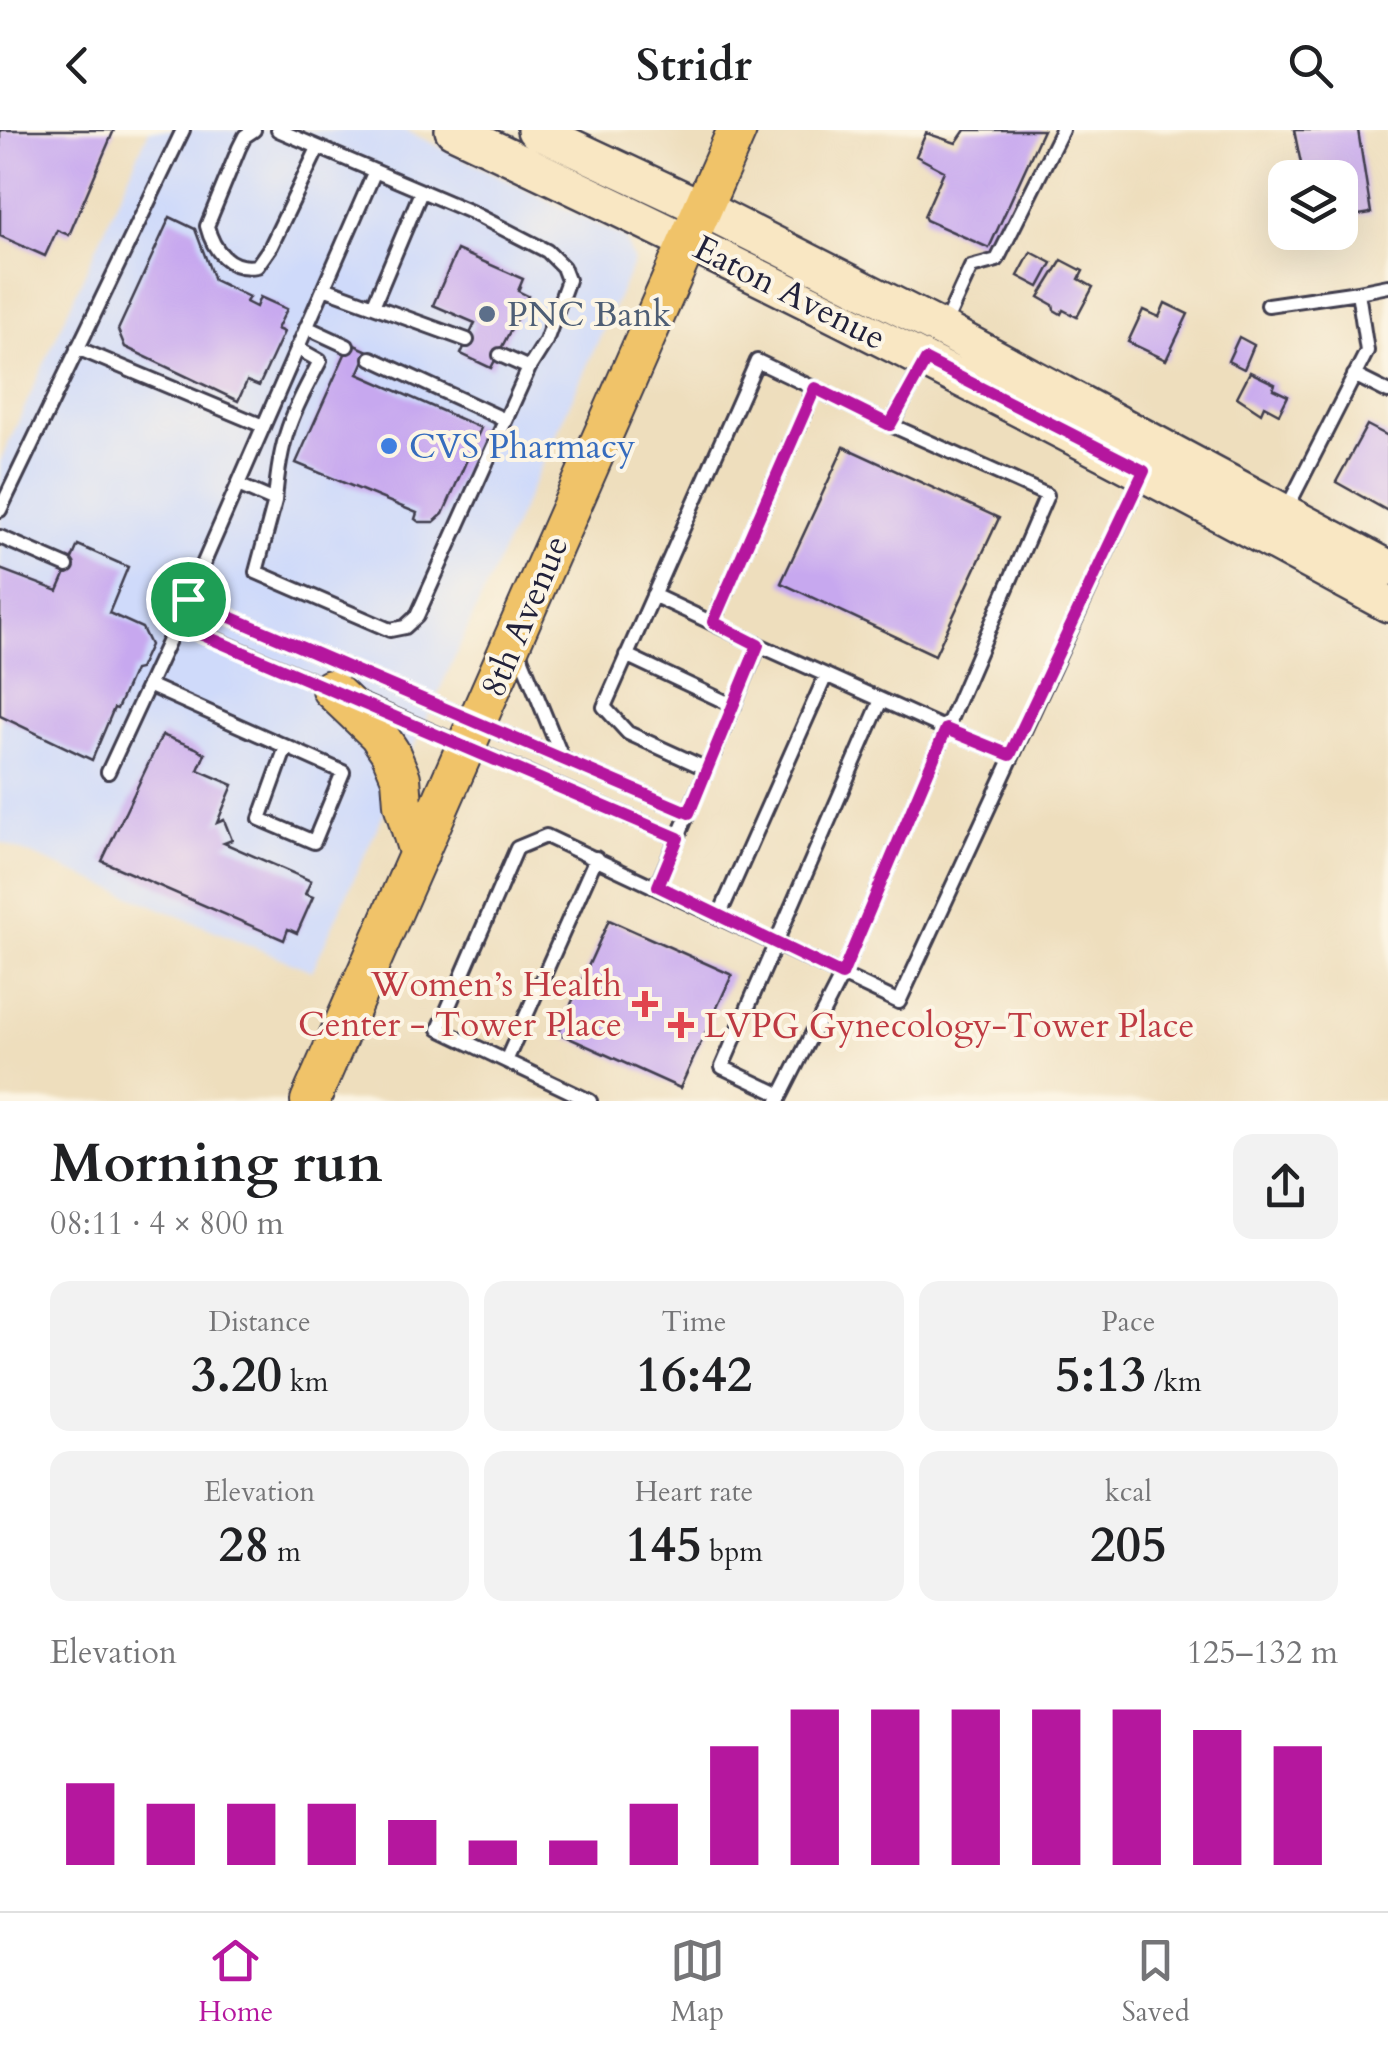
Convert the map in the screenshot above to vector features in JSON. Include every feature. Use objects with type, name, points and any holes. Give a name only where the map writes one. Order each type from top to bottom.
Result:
[{"type":"main road","name":"8th Avenue","points":[[310,1101],[736,130]]},
{"type":"main road","points":[[331,689],[378,734],[390,752],[401,778],[404,804],[420,855]]},
{"type":"street","name":"Eaton Avenue","points":[[453,130],[695,224]]},
{"type":"street","name":"Eaton Avenue","points":[[536,130],[695,224],[1284,512],[1388,568]]},
{"type":"street","name":"Eaton Avenue","points":[[934,344],[1144,471],[1388,604]]},
{"type":"lane","points":[[0,510],[183,130]]},
{"type":"lane","points":[[254,130],[239,148],[207,226],[219,255],[244,268],[256,266],[272,246],[318,148]]},
{"type":"lane","points":[[278,130],[471,212],[547,250],[568,280],[546,341],[525,367],[417,616],[405,627],[390,630],[256,572],[276,501],[279,455],[294,408],[320,361],[298,348]]},
{"type":"lane","points":[[890,425],[971,267],[997,260],[1062,130]]},
{"type":"lane","points":[[108,772],[180,618],[374,173]]},
{"type":"lane","points":[[372,306],[421,192]]},
{"type":"lane","points":[[1268,305],[1388,286]]},
{"type":"lane","points":[[324,288],[468,340]]},
{"type":"lane","points":[[1284,512],[1367,350],[1358,292]]},
{"type":"lane","points":[[306,327],[347,346]]},
{"type":"lane","points":[[76,348],[263,426]]},
{"type":"lane","points":[[500,355],[525,367]]},
{"type":"lane","points":[[371,358],[505,420]]},
{"type":"lane","points":[[707,769],[628,733],[604,707],[757,362],[1046,495],[842,975],[779,1098],[722,1067],[881,700]]},
{"type":"lane","points":[[1354,374],[1388,392]]},
{"type":"lane","points":[[713,622],[815,388]]},
{"type":"lane","points":[[590,1101],[439,1029],[516,848],[546,836],[900,1002],[1010,755],[1144,471]]},
{"type":"lane","points":[[238,484],[276,501]]},
{"type":"lane","points":[[0,537],[67,566]]},
{"type":"lane","points":[[653,595],[1010,755]]},
{"type":"lane","points":[[188,599],[473,733],[678,838]]},
{"type":"lane","points":[[157,603],[180,618],[331,689],[564,760],[689,813]]},
{"type":"lane","points":[[514,640],[564,760]]},
{"type":"lane","points":[[658,886],[758,645]]},
{"type":"lane","points":[[626,655],[734,706]]},
{"type":"lane","points":[[719,916],[826,675]]},
{"type":"lane","points":[[148,685],[344,772],[314,842],[260,820],[286,747]]},
{"type":"lane","points":[[506,1061],[596,858]]},
{"type":"shaded area","points":[[149,130],[405,130],[625,238],[634,262],[312,971],[0,842],[0,462]]},
{"type":"building","points":[[0,130],[114,130],[69,235],[57,230],[45,256],[0,236]]},
{"type":"building","points":[[965,130],[1043,130],[989,248],[924,216],[944,171],[916,156],[926,133],[956,143]]},
{"type":"building","points":[[1294,130],[1358,130],[1371,213],[1358,215],[1358,160],[1300,160]]},
{"type":"building","points":[[170,217],[195,229],[214,280],[249,297],[246,302],[256,307],[260,297],[287,309],[277,329],[284,332],[259,386],[247,381],[238,401],[125,347],[118,330]]},
{"type":"building","name":"PNC Bank","points":[[457,250],[523,279],[518,291],[528,296],[491,368],[461,354],[475,323],[433,305]]},
{"type":"building","points":[[1031,252],[1052,263],[1039,287],[1018,276]]},
{"type":"building","points":[[1062,260],[1083,271],[1079,279],[1093,287],[1077,317],[1063,310],[1061,314],[1039,297]]},
{"type":"building","points":[[1165,303],[1188,314],[1166,360],[1128,342],[1143,310],[1159,317]]},
{"type":"building","points":[[1239,337],[1254,345],[1244,369],[1228,361]]},
{"type":"building","name":"CVS Pharmacy","points":[[350,343],[368,351],[358,374],[481,428],[443,514],[434,522],[419,522],[415,519],[417,513],[296,463]]},
{"type":"building","points":[[1250,372],[1275,384],[1273,389],[1288,396],[1279,414],[1264,406],[1261,413],[1237,397]]},
{"type":"building","points":[[1367,425],[1388,436],[1388,511],[1336,482]]},
{"type":"building","points":[[844,447],[999,518],[935,655],[781,583]]},
{"type":"building","points":[[78,545],[128,567],[109,613],[142,628],[150,645],[117,709],[114,708],[92,760],[0,716],[0,569],[58,591]]},
{"type":"building","points":[[162,735],[205,754],[198,770],[233,785],[217,823],[224,820],[232,840],[224,843],[311,881],[305,894],[313,897],[297,933],[288,929],[284,940],[102,861]]},
{"type":"building","name":"Women’s Health Center - Tower Place","points":[[609,920],[732,975],[680,1088],[558,1033]]},
{"type":"place","name":"PNC Bank","points":[[487,314]]},
{"type":"place","name":"CVS Pharmacy","points":[[389,446]]},
{"type":"place","name":"Women’s Health Center - Tower Place","points":[[645,1004]]},
{"type":"place","name":"LVPG Gynecology-Tower Place","points":[[681,1025]]},
{"type":"route","points":[[926,360],[1144,471],[1010,755],[946,729],[842,975],[658,886],[678,838],[177,624],[188,599],[689,813],[758,645],[713,622],[815,388],[890,425],[926,360]]}]
